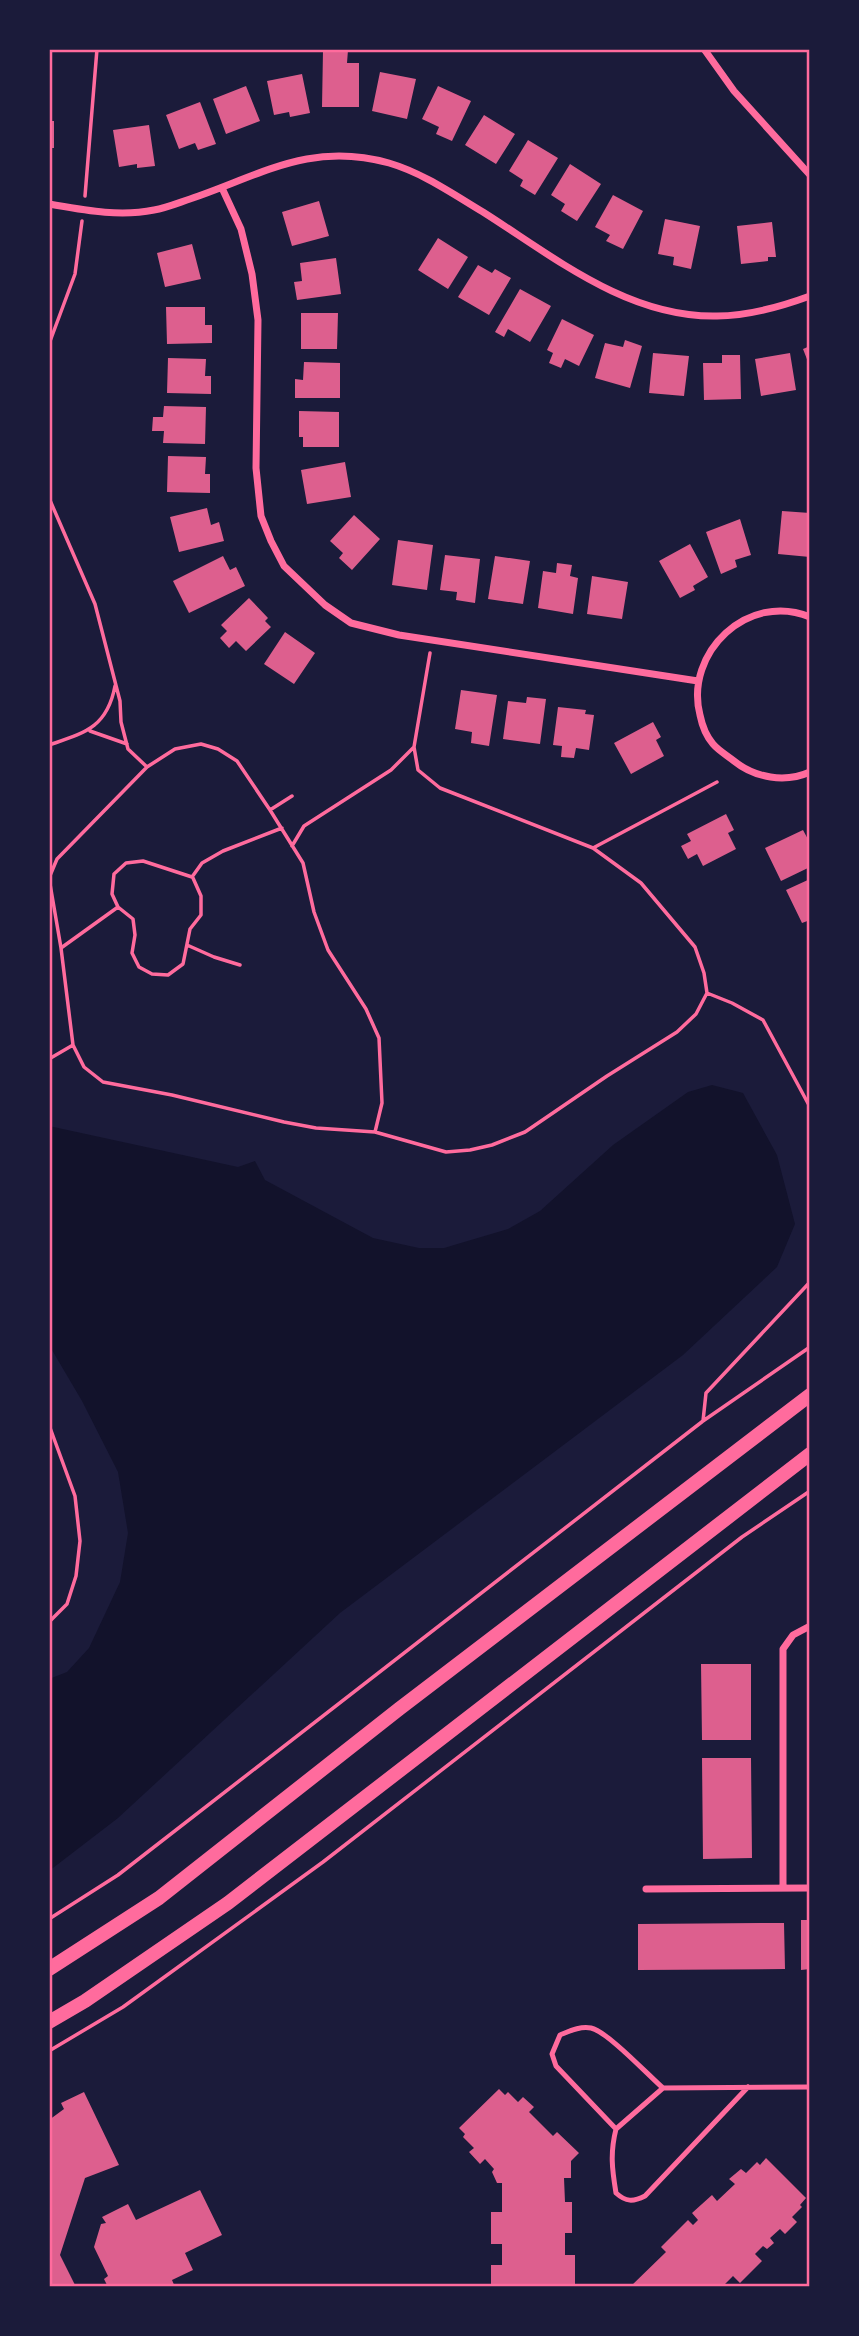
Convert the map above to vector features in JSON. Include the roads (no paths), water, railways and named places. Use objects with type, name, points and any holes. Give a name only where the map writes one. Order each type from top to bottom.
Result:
[{"type":"main road","points":[[49,1969],[159,1898],[399,1709],[810,1395]]},
{"type":"main road","points":[[49,2022],[85,2001],[228,1903],[810,1454]]},
{"type":"street","points":[[704,49],[734,91],[810,175]]},
{"type":"street","points":[[49,204],[116,214],[156,210],[222,188],[269,168],[296,160],[332,156],[388,163],[424,176],[581,275],[633,301],[673,311],[716,317],[756,313],[810,296]]},
{"type":"street","points":[[222,188],[246,248],[258,320],[256,468],[261,516],[284,566],[325,606],[351,623],[432,640],[698,681]]},
{"type":"street","points":[[810,617],[800,613],[773,611],[746,618],[723,633],[707,655],[698,681],[697,703],[702,724],[713,744],[746,770],[785,778],[810,772]]},
{"type":"street","points":[[783,1888],[783,1649],[793,1635],[809,1627]]},
{"type":"street","points":[[646,1889],[810,1888]]},
{"type":"lane","points":[[616,2129],[556,2066],[552,2054],[560,2035],[581,2027],[594,2029],[663,2088]]},
{"type":"lane","points":[[748,2087],[645,2196],[635,2201],[624,2200],[616,2193],[611,2151],[616,2129],[663,2088],[748,2087],[810,2087]]}]
